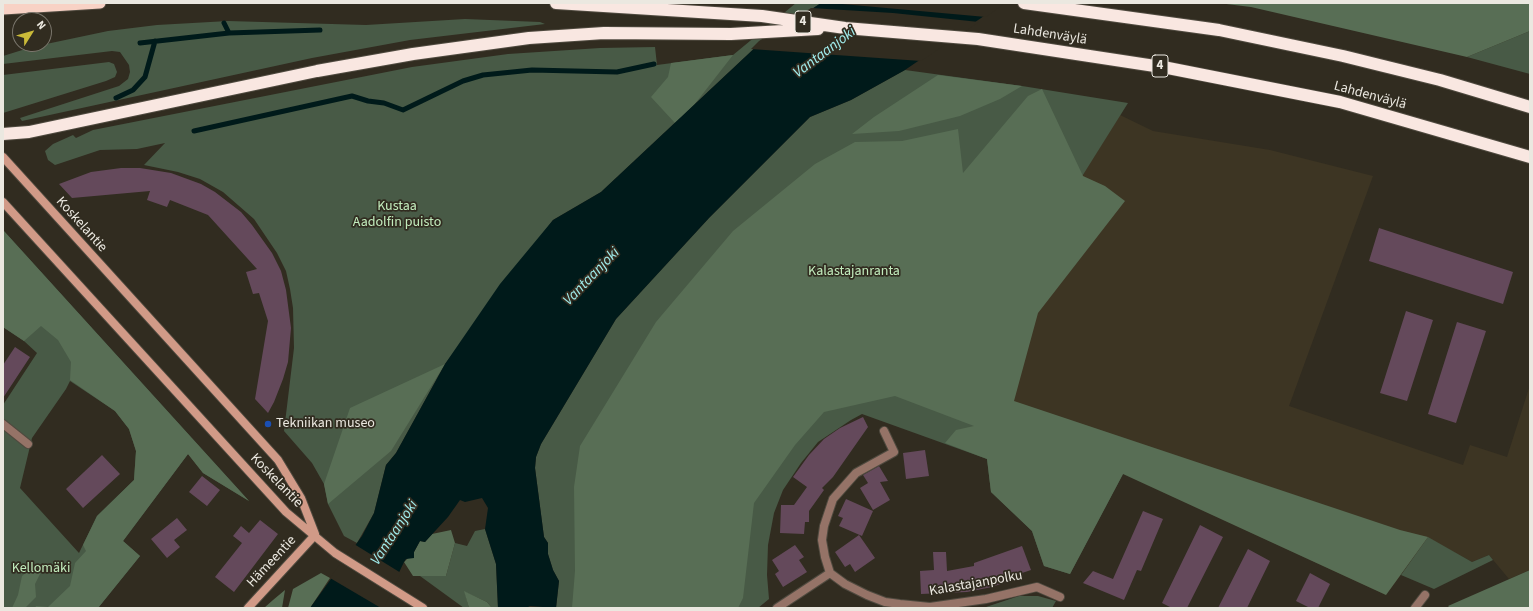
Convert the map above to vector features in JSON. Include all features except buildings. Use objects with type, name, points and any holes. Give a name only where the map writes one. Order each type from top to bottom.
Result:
[{"type":"highway","points":[[3,9],[100,3]]},
{"type":"highway","name":"Lahdenväylä","points":[[556,3],[762,16],[845,28],[978,39],[1168,68],[1340,102],[1530,157]]},
{"type":"highway","name":"Lahdenväylä","points":[[1030,4],[1219,30],[1343,56],[1440,80],[1530,107]]},
{"type":"highway","points":[[3,134],[29,132],[317,71],[413,54],[530,38],[604,33],[731,34],[845,28]]},
{"type":"main road","name":"Koskelantie","points":[[3,157],[278,460],[301,498],[315,535]]},
{"type":"main road","name":"Koskelantie","points":[[3,202],[286,512],[315,535]]},
{"type":"main road","points":[[315,535],[343,558],[423,608]]},
{"type":"main road","name":"Hämeentie","points":[[248,608],[315,535]]},
{"type":"street","points":[[3,424],[28,444]]},
{"type":"street","points":[[777,608],[830,573],[822,540],[824,526],[834,499],[856,473],[894,452],[884,431]]},
{"type":"street","name":"Kalastajanpolku","points":[[830,573],[845,584],[867,595],[885,602],[900,604],[930,607],[986,598],[1037,587],[1060,597]]},
{"type":"street","points":[[1415,608],[1425,595]]},
{"type":"shaded area","points":[[1120,115],[1153,131],[1270,150],[1373,176],[1289,406],[1463,465],[1470,445],[1507,457],[1530,385],[1530,570],[1509,579],[1489,555],[1472,562],[1428,538],[1386,595],[947,392]]},
{"type":"green space","name":"Kustaa Aadolfin puisto","points":[[796,3],[821,3],[760,43],[601,192],[553,220],[445,364],[396,453],[386,465],[374,513],[357,543],[344,536],[328,504],[324,484],[312,463],[284,431],[294,348],[293,308],[286,271],[277,253],[254,219],[223,192],[200,179],[178,172],[144,165],[165,143],[137,149],[100,150],[55,165],[48,160],[45,151],[53,144],[73,135],[76,138],[93,130],[412,67],[508,54],[600,48],[655,47],[657,65],[733,55]]},
{"type":"green space","points":[[1218,3],[1530,3],[1530,31],[1467,57],[1251,7]]},
{"type":"green space","points":[[465,19],[540,22],[545,24],[410,40],[312,58],[22,121],[20,118],[119,86],[128,79],[130,72],[129,65],[120,52],[112,51],[3,64],[3,56],[16,52],[52,52],[52,43],[108,31],[157,25],[228,21],[366,25]]},
{"type":"green space","points":[[1530,31],[1530,74],[1467,57]]},
{"type":"green space","points":[[733,55],[694,105],[675,123],[651,97],[668,77],[671,63]]},
{"type":"green space","points":[[109,62],[114,64],[117,72],[115,77],[3,113],[3,75]]},
{"type":"green space","name":"Kalastajanranta","points":[[905,70],[1022,86],[1128,103],[947,392],[1123,474],[1070,574],[1044,566],[1032,531],[991,492],[987,459],[862,414],[818,442],[801,463],[783,490],[774,513],[768,545],[767,575],[769,599],[758,608],[556,608],[559,581],[553,570],[548,554],[548,543],[544,537],[535,468],[536,457],[541,444],[616,319],[709,218],[810,117],[851,100]]},
{"type":"green space","points":[[938,75],[1022,86],[1000,99],[960,116],[899,131],[852,134],[874,117]]},
{"type":"green space","name":"Kalastajanranta","points":[[1042,89],[1083,176],[1105,186],[1125,201],[1038,313],[1014,401],[1400,530],[1428,537],[1386,595],[1123,474],[1070,574],[1044,566],[1032,531],[991,492],[987,459],[945,443],[956,430],[974,426],[895,396],[824,412],[795,445],[754,503],[743,598],[738,608],[572,608],[575,571],[574,487],[580,446],[656,322],[733,231],[815,164],[855,142],[902,141],[958,129],[963,173],[1028,96]]},
{"type":"green space","name":"Kellomäki","points":[[3,230],[249,501],[203,473],[188,454],[123,541],[140,556],[98,608],[3,608],[3,405],[37,353],[24,341],[3,327]],"holes":[[[70,381],[115,411],[129,429],[136,451],[134,480],[97,516],[79,553],[20,488],[32,438]]]},
{"type":"green space","name":"Kellomäki","points":[[3,230],[249,501],[203,473],[188,454],[123,541],[140,556],[98,608],[35,608],[36,606],[48,607],[70,586],[75,563],[86,551],[83,545],[97,516],[134,480],[136,451],[129,429],[115,411],[70,380],[71,362],[58,340],[41,326],[24,341],[3,327]]},
{"type":"green space","points":[[445,364],[391,451],[328,504],[324,484],[350,408]]},
{"type":"green space","points":[[485,529],[496,564],[498,608],[492,608],[487,602],[465,592],[469,608],[464,608],[420,576],[446,576],[455,543],[467,546],[475,531]]},
{"type":"green space","points":[[451,530],[455,543],[446,576],[413,576],[404,562],[414,552],[420,541],[425,542],[432,534]]},
{"type":"green space","points":[[1428,537],[1472,562],[1489,555],[1493,560],[1434,589],[1401,575]]},
{"type":"green space","points":[[35,565],[41,572],[35,584],[36,597],[25,608],[12,608],[18,595],[22,576]]},
{"type":"green space","points":[[1530,570],[1530,608],[1450,608],[1448,606]]},
{"type":"green space","points":[[321,573],[330,578],[310,608],[288,608],[293,589]]},
{"type":"green space","points":[[285,590],[282,608],[264,608],[273,600]]},
{"type":"green space","points":[[464,591],[487,602],[492,608],[469,608]]},
{"type":"green space","points":[[1019,596],[1038,596],[1056,601],[1052,608],[983,608]]},
{"type":"water","name":"Vantaanjoki","points":[[821,3],[1003,3],[905,70],[851,100],[810,117],[709,218],[616,319],[541,444],[536,457],[535,468],[544,537],[548,543],[548,554],[553,570],[559,581],[556,608],[530,606],[526,608],[498,608],[496,564],[485,529],[488,508],[482,498],[465,502],[460,500],[448,517],[425,542],[420,541],[414,552],[414,558],[406,559],[404,562],[382,608],[310,608],[362,536],[374,513],[386,465],[396,453],[445,364],[500,284],[553,220],[601,192],[760,43]]},
{"type":"pier","points":[[831,3],[1005,3],[986,17]]},
{"type":"pier","points":[[811,8],[893,13],[979,22],[921,61],[751,49],[759,41]]},
{"type":"pier","points":[[354,544],[401,573],[384,608],[381,608],[330,578]]},
{"type":"waterway","points":[[140,43],[229,33],[224,23]]},
{"type":"waterway","points":[[229,33],[320,30]]},
{"type":"waterway","points":[[116,98],[133,90],[145,77],[155,41]]},
{"type":"waterway","points":[[194,131],[352,96],[368,101],[384,103],[403,110],[463,81],[483,75],[532,70],[617,72],[654,64]]},
{"type":"place","name":"Tekniikan museo","points":[[268,424]]}]
